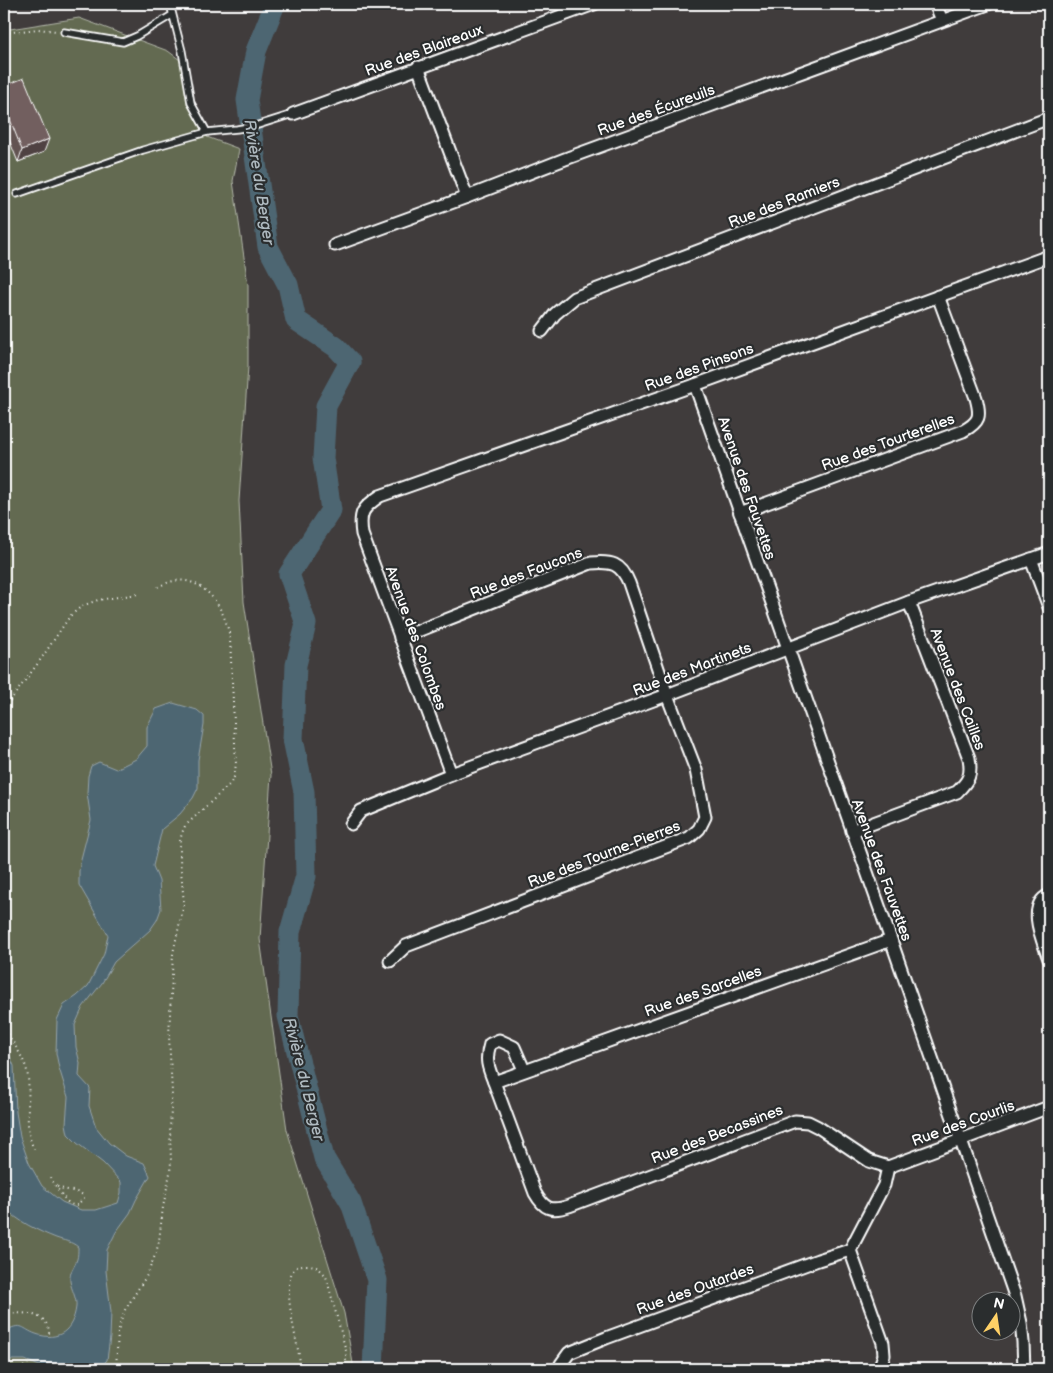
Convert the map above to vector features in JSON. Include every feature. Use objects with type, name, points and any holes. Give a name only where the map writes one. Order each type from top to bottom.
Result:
[{"type":"street","name":"Rue des Blaireaux","points":[[293,114],[594,4]]},
{"type":"street","points":[[935,4],[942,20]]},
{"type":"street","name":"Rue des Écureuils","points":[[335,245],[988,4]]},
{"type":"street","points":[[418,67],[467,197]]},
{"type":"street","name":"Rue des Ramiers","points":[[542,331],[555,314],[574,298],[1049,118]]},
{"type":"street","name":"Rue des Pinsons","points":[[362,511],[369,503],[380,496],[695,385],[1049,256]]},
{"type":"street","name":"Rue des Tourterelles","points":[[740,514],[972,427],[978,420],[979,410],[976,398],[938,296]]},
{"type":"street","name":"Avenue des Fauvettes","points":[[695,385],[1015,1296],[1021,1323],[1024,1369]]},
{"type":"street","name":"Avenue des Colombes","points":[[362,511],[360,521],[362,534],[451,774]]},
{"type":"street","name":"Rue des Martinets","points":[[351,824],[361,811],[451,774],[667,695],[909,602],[1049,553]]},
{"type":"street","points":[[1031,559],[1049,607]]},
{"type":"street","name":"Rue des Faucons","points":[[400,638],[591,563],[604,561],[617,565],[625,574],[667,695]]},
{"type":"street","name":"Avenue des Cailles","points":[[852,830],[957,792],[966,784],[970,775],[969,758],[909,602]]},
{"type":"street","name":"Rue des Tourne-Pierres","points":[[390,961],[406,946],[689,838],[700,829],[705,817],[696,770],[667,695]]},
{"type":"street","points":[[1049,895],[1038,906],[1038,916],[1039,927],[1049,958]]},
{"type":"street","name":"Rue des Sarcelles","points":[[494,1082],[891,940]]},
{"type":"street","points":[[494,1082],[487,1065],[487,1053],[490,1044],[499,1040],[514,1047],[524,1070]]},
{"type":"street","name":"Rue des Becassines","points":[[494,1082],[535,1193],[541,1203],[550,1208],[560,1209],[569,1206],[795,1121],[813,1124],[869,1161],[888,1167]]},
{"type":"street","name":"Rue des Courlis","points":[[888,1167],[1049,1107]]},
{"type":"street","points":[[879,1369],[884,1356],[883,1343],[850,1250],[884,1185],[888,1167]]},
{"type":"street","name":"Rue des Outardes","points":[[561,1369],[561,1364],[569,1353],[818,1260],[850,1250]]},
{"type":"lane","points":[[170,4],[182,51],[191,103],[207,132]]},
{"type":"lane","points":[[64,32],[123,42],[137,36],[172,15]]},
{"type":"lane","points":[[17,194],[143,150],[207,132],[255,126],[293,114]]},
{"type":"path","points":[[4,33],[38,29],[64,32]]},
{"type":"path","points":[[116,1369],[118,1332],[121,1321],[125,1310],[147,1275],[156,1253],[170,1173],[172,1082],[169,1036],[173,953],[184,904],[180,841],[185,826],[230,784],[235,771],[230,638],[224,616],[213,598],[194,583],[174,580],[158,587]]},
{"type":"path","points":[[4,709],[70,616],[82,606],[98,600],[138,594]]},
{"type":"path","points":[[4,859],[6,910],[4,957]]},
{"type":"path","points":[[4,1025],[27,1072],[29,1132],[34,1149]]},
{"type":"path","points":[[50,1177],[56,1186],[68,1203],[77,1205],[84,1198],[80,1192],[66,1191],[56,1186]]},
{"type":"path","points":[[300,1369],[301,1364],[292,1324],[288,1290],[290,1276],[295,1268],[304,1264],[314,1266],[326,1276],[346,1351],[346,1369]]},
{"type":"path","points":[[4,1315],[20,1313],[36,1316],[45,1321],[49,1328],[49,1334]]},
{"type":"path","points":[[4,1367],[21,1369],[28,1364]]},
{"type":"green space","points":[[79,18],[168,51],[180,60],[186,85],[207,137],[239,149],[233,181],[248,285],[248,366],[239,501],[244,602],[271,775],[260,939],[287,1130],[344,1313],[354,1369],[4,1369],[4,30]]},
{"type":"water","points":[[173,703],[197,710],[204,716],[198,760],[198,788],[193,798],[180,814],[162,829],[153,866],[159,881],[161,909],[157,920],[150,930],[114,962],[102,983],[83,1007],[75,1025],[76,1047],[80,1063],[79,1076],[90,1088],[89,1106],[96,1127],[109,1143],[126,1156],[144,1163],[150,1176],[107,1250],[106,1271],[111,1312],[107,1360],[99,1369],[52,1369],[25,1360],[11,1360],[4,1356],[4,1329],[7,1330],[20,1326],[36,1334],[52,1336],[64,1332],[68,1328],[72,1322],[76,1307],[70,1278],[76,1262],[78,1247],[28,1225],[4,1207],[4,1042],[14,1066],[16,1112],[20,1137],[29,1163],[42,1186],[62,1202],[81,1210],[96,1210],[118,1203],[121,1193],[121,1182],[103,1163],[68,1134],[66,1124],[68,1097],[56,1053],[57,1020],[64,1005],[88,986],[104,954],[108,935],[79,885],[81,859],[91,820],[87,793],[88,776],[91,766],[99,762],[116,769],[136,759],[147,746],[147,727],[156,709]]},
{"type":"building","points":[[24,78],[49,139],[22,150],[4,104],[4,86]]},
{"type":"waterway","name":"Rivière du Berger","points":[[275,4],[256,51],[247,100],[268,247],[288,285],[296,320],[336,347],[350,362],[326,406],[323,458],[331,510],[289,574],[306,624],[296,665],[293,739],[304,792],[306,876],[290,932],[288,1016],[324,1158],[351,1203],[377,1280],[373,1369]]}]
